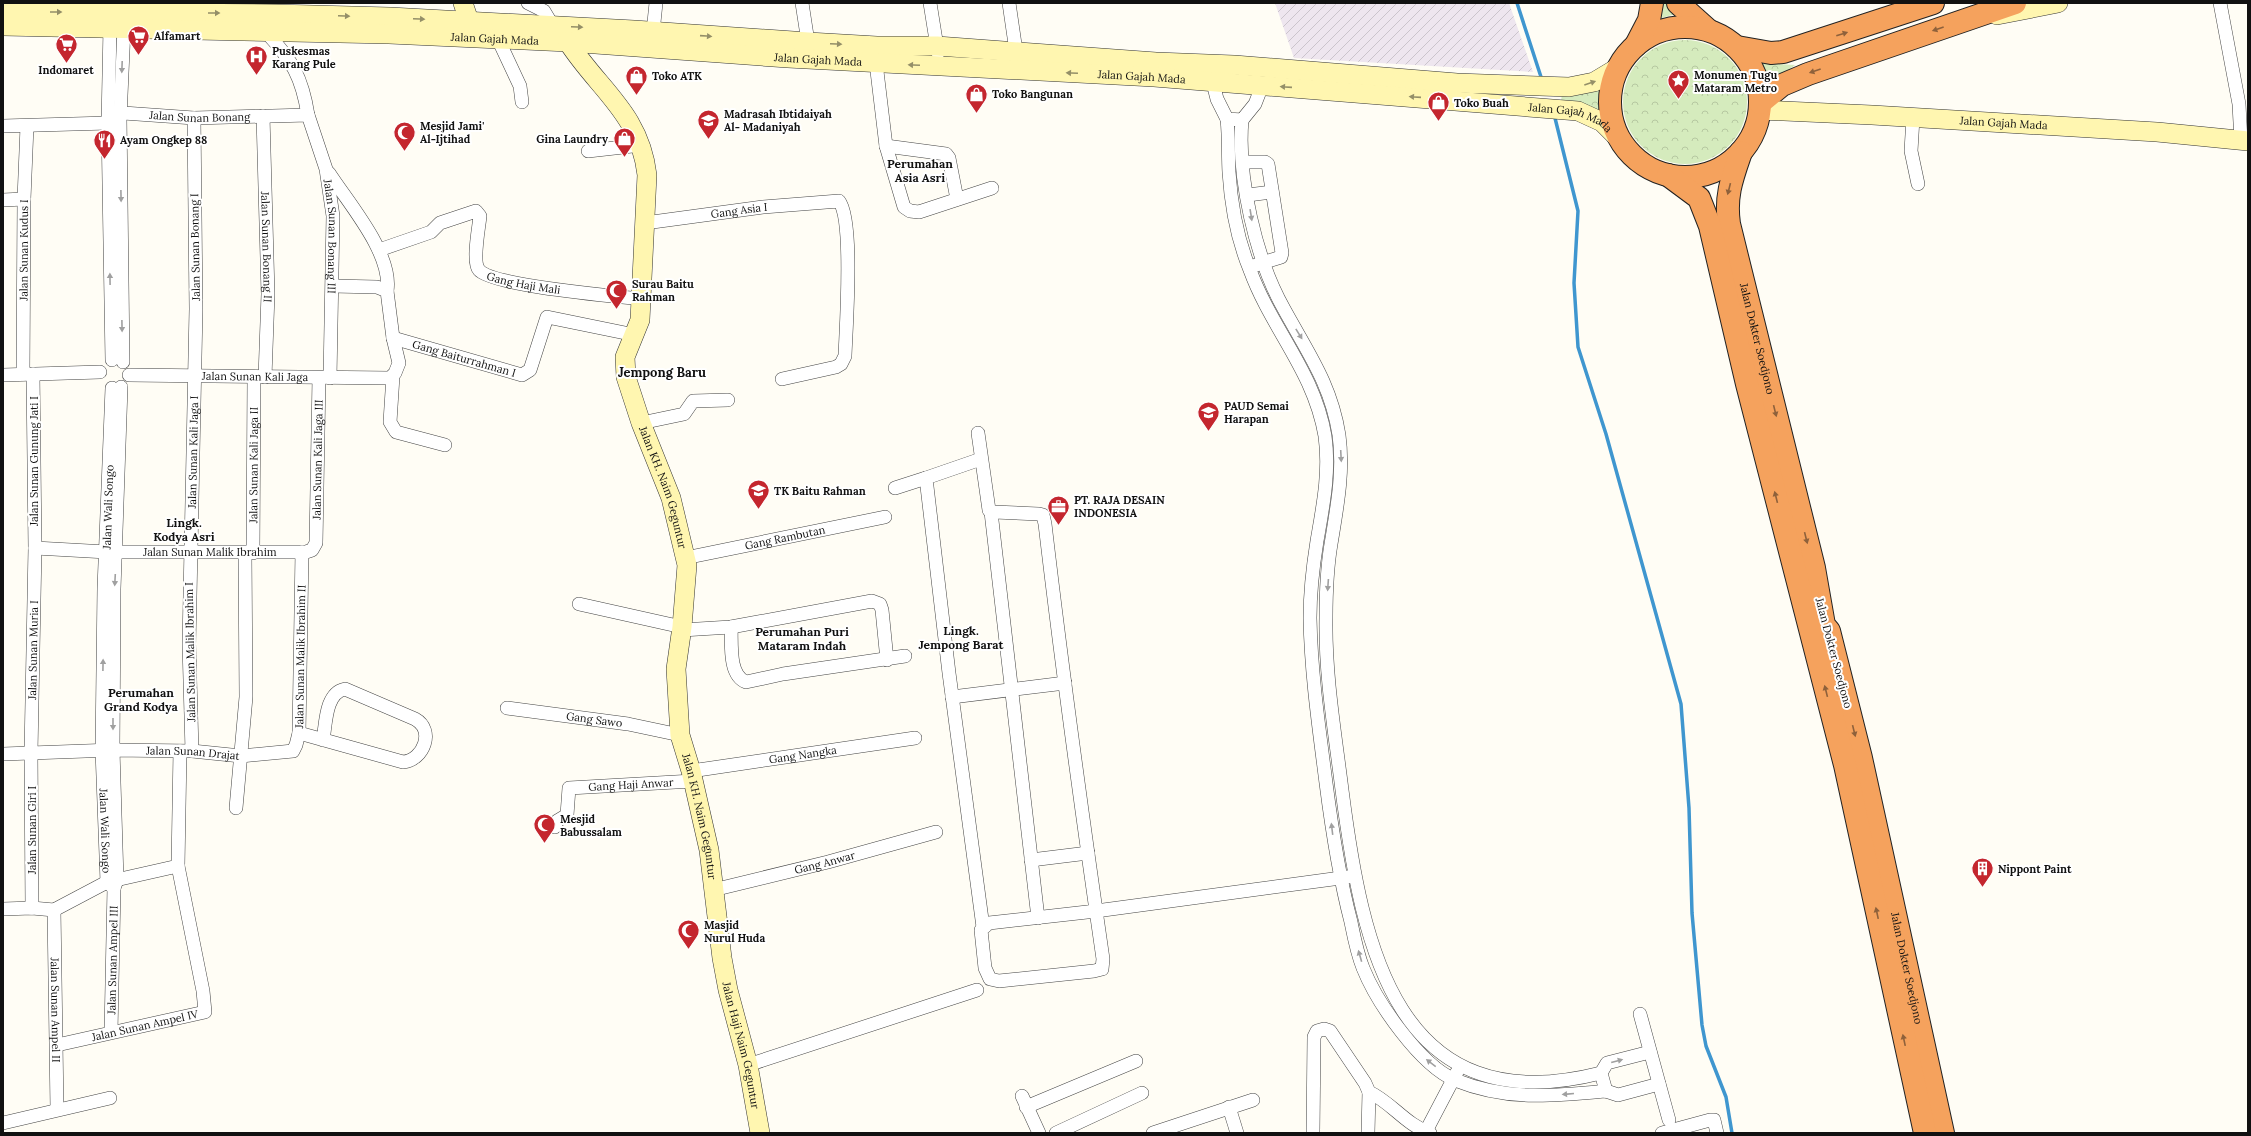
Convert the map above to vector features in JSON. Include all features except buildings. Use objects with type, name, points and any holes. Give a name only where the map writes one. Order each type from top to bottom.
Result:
[{"type":"highway","points":[[1636,45],[1652,34],[1670,28],[1689,26],[1708,30],[1723,37],[1736,47],[1750,63],[1758,83],[1760,107],[1754,133],[1741,152],[1725,165],[1707,174],[1688,177],[1668,175],[1650,168],[1622,142],[1615,128],[1611,112],[1610,97],[1613,81],[1619,67],[1636,45],[1649,20],[1652,3]]},
{"type":"highway","points":[[1678,3],[1708,30]]},
{"type":"highway","points":[[1736,47],[1771,53],[1783,52],[1933,3]]},
{"type":"highway","points":[[1760,107],[1782,85],[1808,74],[2015,3]]},
{"type":"highway","name":"Jalan Dokter Soedjono","points":[[1741,152],[1727,193],[1726,206],[1729,224],[1814,568],[1824,625],[1829,631],[1853,762],[1924,1089],[1925,1133]]},
{"type":"highway","name":"Jalan Dokter Soedjono","points":[[1668,175],[1699,198],[1708,220],[1747,384],[1853,762]]},
{"type":"highway","name":"Jalan Dokter Soedjono","points":[[1924,1089],[1943,1133]]},
{"type":"main road","points":[[463,3],[469,22]]},
{"type":"main road","points":[[1969,19],[2015,13],[2058,3]]},
{"type":"main road","name":"Jalan Gajah Mada","points":[[3,12],[36,20],[117,28],[193,21],[272,8],[390,25],[498,38],[568,42],[633,38],[653,32],[877,46],[937,46],[1156,62],[1234,65],[1457,83],[1569,87],[1594,82],[1619,67]]},
{"type":"main road","name":"Jalan Gajah Mada","points":[[3,26],[36,20],[193,21],[266,32],[469,22],[553,26],[633,38],[876,63],[1086,73],[1455,100],[1578,111],[1590,115],[1602,122],[1622,142]]},
{"type":"main road","name":"Jalan KH. Naim Geguntur","points":[[568,42],[579,59],[621,107],[641,145],[647,175],[640,320],[625,357],[625,367],[628,387],[670,498],[685,558],[687,575],[676,669],[680,735],[692,776],[709,850],[712,890],[722,958]]},
{"type":"main road","points":[[1234,65],[1234,84]]},
{"type":"main road","name":"Jalan Gajah Mada","points":[[1760,107],[1913,118],[2157,132],[2245,141]]},
{"type":"main road","name":"Jalan Haji Naim Geguntur","points":[[722,958],[748,1065],[760,1133]]},
{"type":"street","points":[[528,3],[544,11],[553,26]]},
{"type":"street","points":[[653,32],[656,3]]},
{"type":"street","points":[[802,3],[808,42]]},
{"type":"street","points":[[930,3],[940,66]]},
{"type":"street","points":[[1009,3],[1016,51]]},
{"type":"street","points":[[2220,3],[2245,141]]},
{"type":"street","points":[[117,28],[112,116],[117,361]]},
{"type":"street","name":"Jalan Sunan Bonang III","points":[[266,32],[282,47],[292,64],[305,95],[308,115],[326,169],[333,216],[333,286],[325,378]]},
{"type":"street","points":[[498,38],[520,86],[522,102]]},
{"type":"street","points":[[876,63],[886,146],[902,205],[906,209],[917,212],[992,188]]},
{"type":"street","points":[[1213,83],[1217,99],[1227,119],[1229,174],[1232,198],[1249,268],[1270,315],[1302,367],[1313,391],[1324,434],[1327,454],[1327,481],[1312,585],[1310,618],[1316,705],[1340,878],[1363,968],[1402,1034],[1428,1062],[1453,1079],[1508,1094],[1537,1097],[1606,1091],[1618,1096],[1659,1084]]},
{"type":"street","points":[[1262,86],[1255,104],[1242,120],[1244,162],[1253,228],[1262,262],[1283,308],[1314,359],[1326,386],[1338,431],[1341,453],[1341,482],[1330,547],[1326,618],[1327,657],[1355,876],[1376,958],[1388,987],[1413,1026],[1436,1049],[1460,1066],[1501,1080],[1535,1083],[1581,1078],[1601,1073],[1607,1063],[1650,1052]]},
{"type":"street","name":"Jalan Sunan Bonang","points":[[3,126],[27,126],[112,116],[194,118],[308,115]]},
{"type":"street","name":"Jalan Sunan Bonang II","points":[[259,377],[268,294],[263,116]]},
{"type":"street","name":"Jalan Sunan Bonang I","points":[[194,118],[195,375]]},
{"type":"street","points":[[1913,118],[1910,151],[1918,184]]},
{"type":"street","points":[[1227,119],[1242,120]]},
{"type":"street","name":"Jalan Sunan Kudus I","points":[[27,126],[24,199],[28,374]]},
{"type":"street","points":[[588,151],[641,145]]},
{"type":"street","points":[[886,146],[946,154],[949,158],[957,199]]},
{"type":"street","points":[[1244,162],[1265,162],[1268,164],[1282,253],[1281,258],[1278,260],[1262,262],[1249,268]]},
{"type":"street","points":[[326,169],[379,250],[388,275],[387,291],[393,338],[399,363],[387,377],[390,422],[400,434],[445,445]]},
{"type":"street","points":[[1248,195],[1272,192]]},
{"type":"street","points":[[3,200],[24,199]]},
{"type":"street","name":"Gang Asia I","points":[[645,223],[701,214],[834,199],[842,205],[845,218],[847,249],[845,356],[841,364],[836,367],[782,379]]},
{"type":"street","name":"Gang Haji Mali","points":[[379,250],[431,232],[440,223],[476,211],[479,212],[480,216],[476,262],[479,269],[486,275],[494,278],[546,287],[641,299]]},
{"type":"street","points":[[333,286],[377,287],[387,291]]},
{"type":"street","name":"Gang Baiturrahman I","points":[[393,338],[522,375],[530,370],[547,317],[635,335]]},
{"type":"street","points":[[1302,367],[1314,359]]},
{"type":"street","points":[[117,361],[128,370],[127,381],[116,387],[103,383],[100,372],[105,363],[117,361]]},
{"type":"street","points":[[3,375],[100,372]]},
{"type":"street","name":"Jalan Sunan Gunung Jati I","points":[[28,374],[35,548]]},
{"type":"street","name":"Jalan Sunan Kali Jaga","points":[[128,375],[325,378],[387,377]]},
{"type":"street","name":"Jalan Sunan Kali Jaga I","points":[[190,552],[195,375]]},
{"type":"street","name":"Jalan Sunan Kali Jaga II","points":[[249,553],[259,377]]},
{"type":"street","name":"Jalan Sunan Kali Jaga III","points":[[302,552],[312,550],[316,541],[325,378]]},
{"type":"street","name":"Jalan Wali Songo","points":[[112,883],[107,750],[104,588],[116,387]]},
{"type":"street","points":[[641,423],[684,414],[693,401],[728,400]]},
{"type":"street","points":[[978,433],[985,497],[990,512],[1038,918]]},
{"type":"street","points":[[895,488],[981,459]]},
{"type":"street","points":[[926,478],[952,697],[983,927],[982,934],[987,975],[993,981],[1094,971],[1102,969],[1104,965],[1043,515],[1034,512],[990,512]]},
{"type":"street","name":"Gang Rambutan","points":[[685,558],[885,517]]},
{"type":"street","name":"Jalan Sunan Malik Ibrahim","points":[[35,548],[107,551],[249,553],[302,552]]},
{"type":"street","name":"Jalan Sunan Muria I","points":[[31,752],[35,548]]},
{"type":"street","name":"Jalan Sunan Malik Ibrahim I","points":[[178,866],[186,751],[190,552]]},
{"type":"street","name":"Jalan Sunan Malik Ibrahim II","points":[[284,752],[291,752],[295,748],[299,734],[302,552]]},
{"type":"street","points":[[236,808],[246,697],[249,553]]},
{"type":"street","points":[[579,604],[682,628],[731,627],[872,601],[880,604],[882,610],[887,660]]},
{"type":"street","points":[[731,627],[734,670],[738,678],[746,682],[783,674],[887,660],[905,656]]},
{"type":"street","points":[[1313,658],[1327,657]]},
{"type":"street","points":[[952,697],[1065,683]]},
{"type":"street","points":[[299,734],[403,762],[412,760],[420,754],[426,734],[423,725],[415,719],[345,689],[334,695],[330,703],[323,740]]},
{"type":"street","name":"Gang Sawo","points":[[507,708],[628,724],[680,735]]},
{"type":"street","name":"Gang Nangka","points":[[692,776],[915,738]]},
{"type":"street","name":"Jalan Sunan Drajat","points":[[3,754],[107,750],[186,751],[241,756],[284,752]]},
{"type":"street","name":"Jalan Sunan Giri I","points":[[31,752],[32,908]]},
{"type":"street","name":"Gang Haji Anwar","points":[[555,827],[557,821],[567,815],[569,788],[692,776]]},
{"type":"street","name":"Gang Anwar","points":[[712,890],[828,862],[936,832]]},
{"type":"street","points":[[1031,860],[1088,853]]},
{"type":"street","points":[[3,909],[32,908],[54,910],[112,883],[178,866]]},
{"type":"street","name":"Jalan Sunan Ampel IV","points":[[57,1045],[205,1012],[203,991],[178,866]]},
{"type":"street","points":[[983,927],[988,924],[1096,912],[1355,876]]},
{"type":"street","name":"Jalan Sunan Ampel III","points":[[111,1032],[112,883]]},
{"type":"street","name":"Jalan Sunan Ampel II","points":[[54,910],[57,1109]]},
{"type":"street","points":[[748,1065],[977,990]]},
{"type":"street","points":[[1640,1014],[1669,1120]]},
{"type":"street","points":[[1313,1133],[1314,1037],[1317,1031],[1324,1028],[1330,1031],[1364,1083],[1368,1092],[1368,1133]]},
{"type":"street","points":[[1038,1133],[1024,1101],[1136,1062]]},
{"type":"street","points":[[1368,1092],[1377,1096],[1398,1114],[1426,1132],[1460,1066]]},
{"type":"street","points":[[1601,1073],[1606,1091]]},
{"type":"street","points":[[1056,1133],[1142,1093]]},
{"type":"street","points":[[3,1123],[57,1109],[110,1098]]},
{"type":"street","points":[[1153,1133],[1180,1128],[1229,1107],[1253,1100]]},
{"type":"street","points":[[1229,1107],[1237,1133]]},
{"type":"street","points":[[1662,1133],[1714,1120],[1717,1133]]},
{"type":"shaded area","points":[[1275,3],[1509,3],[1533,72],[1294,58]]},
{"type":"green space","points":[[1656,3],[1670,3],[1684,17],[1672,15],[1658,19]]},
{"type":"green space","points":[[1685,40],[1697,41],[1709,45],[1720,50],[1729,58],[1737,67],[1742,78],[1746,90],[1746,114],[1742,126],[1737,137],[1729,146],[1720,154],[1709,159],[1697,163],[1685,164],[1673,163],[1661,159],[1650,154],[1641,146],[1633,137],[1628,126],[1624,114],[1623,102],[1624,90],[1628,78],[1633,67],[1641,58],[1650,50],[1661,45],[1673,41]]},
{"type":"green space","points":[[1761,63],[1795,65],[1768,85]]},
{"type":"green space","points":[[1602,82],[1599,91],[1600,116],[1561,101],[1562,94]]},
{"type":"waterway","points":[[1517,3],[1542,80]]},
{"type":"waterway","points":[[1554,114],[1578,211],[1574,283],[1578,347],[1606,434],[1681,704],[1689,808],[1692,913],[1702,1025],[1706,1046],[1726,1097],[1732,1133]]},
{"type":"place","name":"Alfamart","points":[[138,56]]},
{"type":"place","name":"Indomaret","points":[[66,64]]},
{"type":"place","name":"Puskesmas Karang Pule","points":[[257,76]]},
{"type":"place","name":"Toko ATK","points":[[636,96]]},
{"type":"place","name":"Monumen Tugu Mataram Metro","points":[[1679,100]]},
{"type":"place","name":"Toko Bangunan","points":[[977,114]]},
{"type":"place","name":"Toko Buah","points":[[1439,122]]},
{"type":"place","name":"Madrasah Ibtidaiyah Al- Madaniyah","points":[[708,140]]},
{"type":"place","name":"Mesjid Jami' Al-Ijtihad","points":[[405,152]]},
{"type":"place","name":"Gina Laundry","points":[[624,158]]},
{"type":"place","name":"Ayam Ongkep 88","points":[[104,160]]},
{"type":"place","name":"Surau Baitu Rahman","points":[[617,310]]},
{"type":"place","name":"PAUD Semai Harapan","points":[[1208,432]]},
{"type":"place","name":"TK Baitu Rahman","points":[[758,510]]},
{"type":"place","name":"PT. RAJA DESAIN INDONESIA","points":[[1059,526]]},
{"type":"place","name":"Mesjid Babussalam","points":[[544,844]]},
{"type":"place","name":"Nippont Paint","points":[[1982,888]]},
{"type":"place","name":"Masjid Nurul Huda","points":[[689,950]]},
{"type":"district","name":"Perumahan Asia Asri","points":[[920,171]]},
{"type":"district","name":"Jempong Baru","points":[[662,372]]},
{"type":"district","name":"Lingk. Kodya Asri","points":[[184,530]]},
{"type":"district","name":"Lingk. Jempong Barat","points":[[961,638]]},
{"type":"district","name":"Perumahan Puri Mataram Indah","points":[[802,639]]},
{"type":"district","name":"Perumahan Grand Kodya","points":[[141,700]]}]
